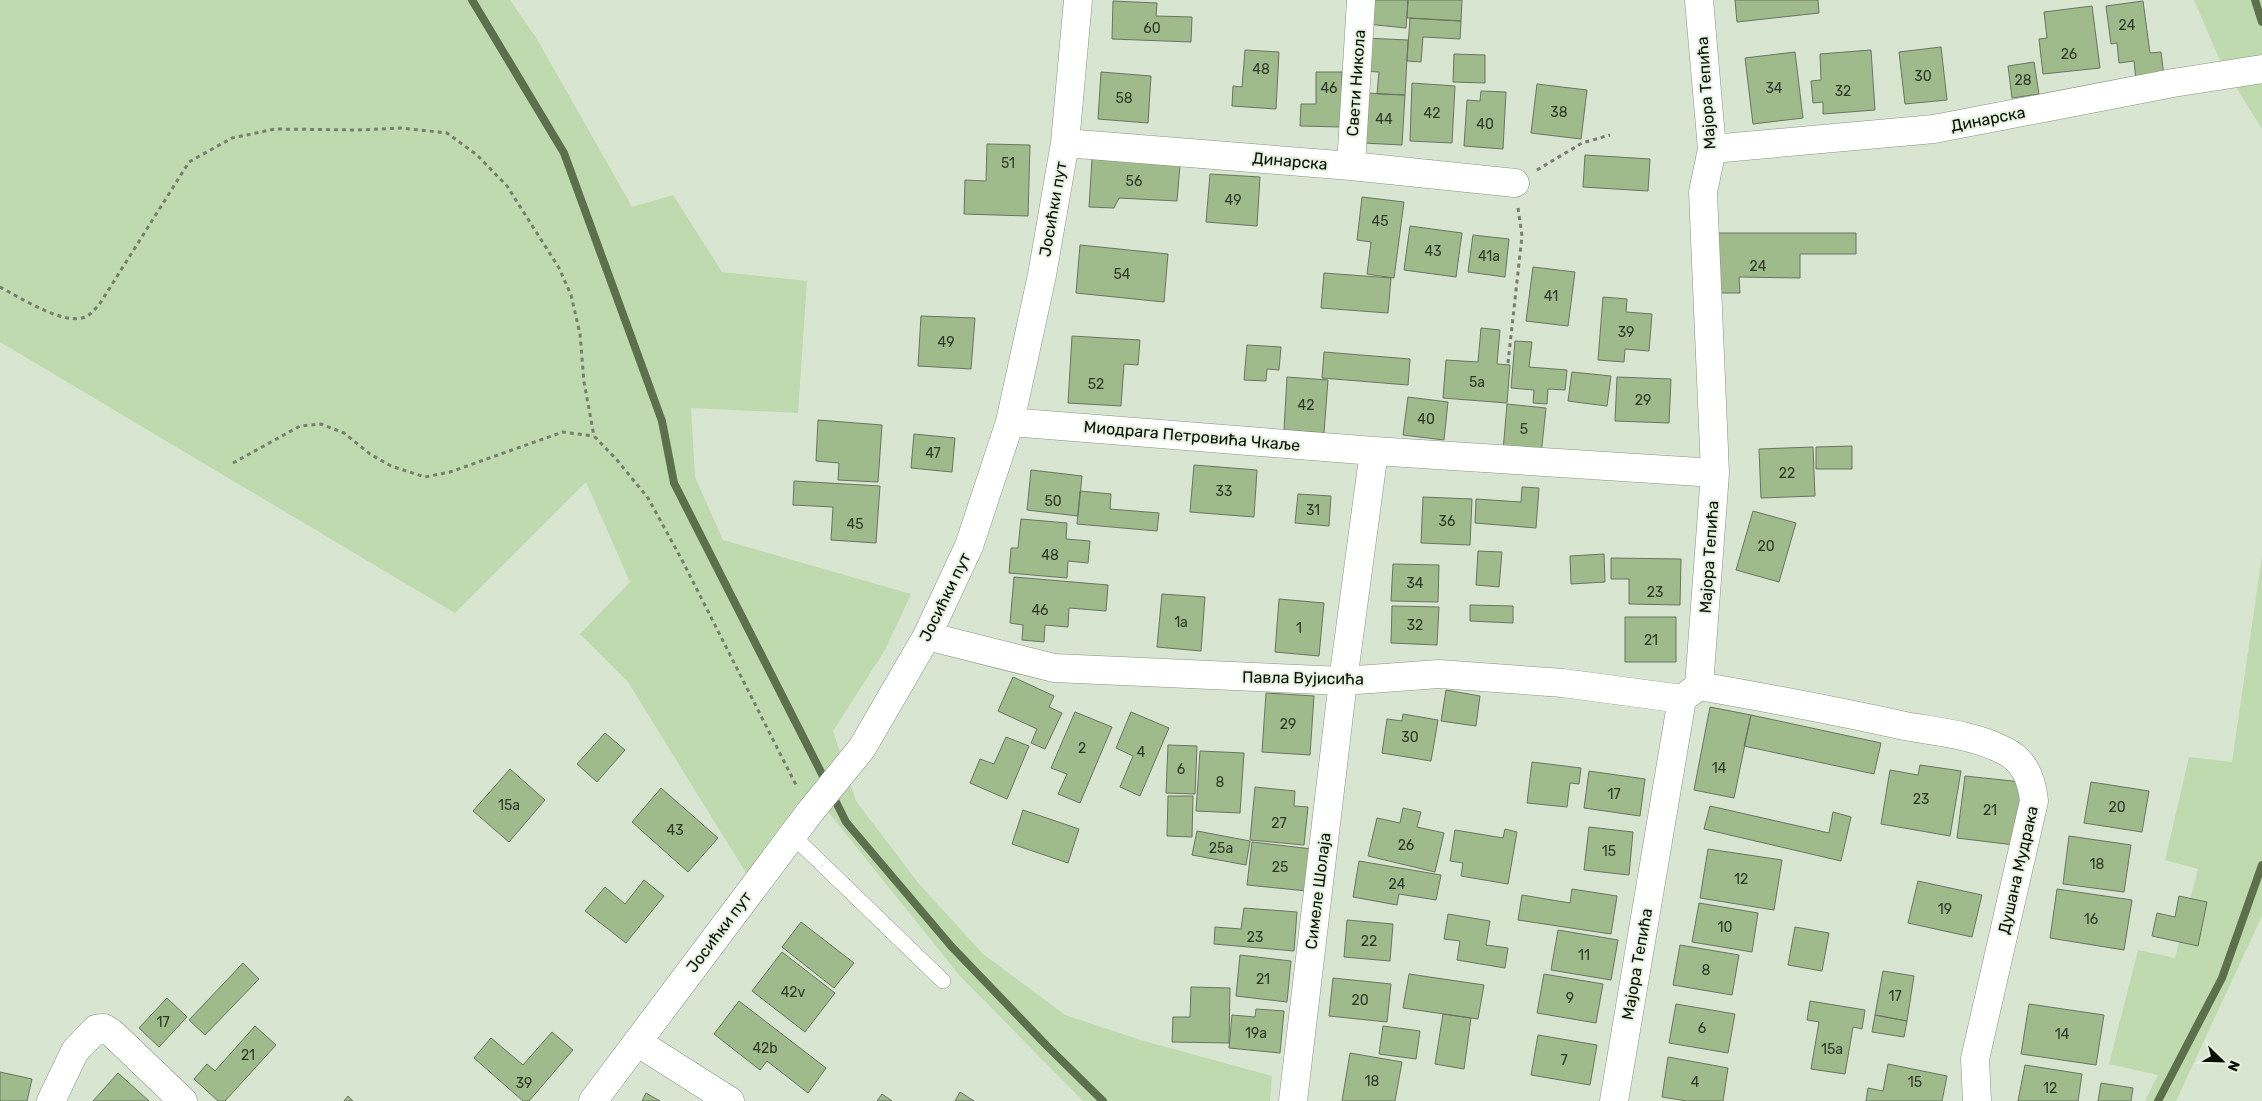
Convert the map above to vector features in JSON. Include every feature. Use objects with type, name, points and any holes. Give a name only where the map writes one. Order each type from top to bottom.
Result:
[{"type":"street","name":"Јосићки пут","points":[[593,1101],[792,835],[862,748],[927,636],[969,546],[1010,422],[1042,275],[1065,143],[1078,0]]},
{"type":"street","name":"Свети Никола","points":[[1351,166],[1361,0]]},
{"type":"street","name":"Мајора Тепића","points":[[1614,1101],[1690,692],[1715,473],[1704,192],[1712,149],[1699,0]]},
{"type":"street","name":"Динарска","points":[[1712,149],[1934,129],[2173,83],[2257,70]]},
{"type":"street","name":"Динарска","points":[[1065,143],[1351,166],[1514,183]]},
{"type":"street","name":"Миодрага Петровића Чкаље","points":[[1010,422],[1374,451],[1715,473]]},
{"type":"street","points":[[1343,681],[1374,451]]},
{"type":"street","name":"Павла Вујисића","points":[[927,636],[1054,668],[1343,681],[1438,674],[1690,692]]},
{"type":"street","name":"Симеле Шолаја","points":[[1293,1101],[1343,681]]},
{"type":"street","name":"Душана Мудрака","points":[[1690,692],[1812,706],[1979,741],[2006,751],[2024,766],[2033,786],[2034,801],[1975,1059],[1977,1101]]},
{"type":"street","points":[[52,1101],[75,1051],[96,1029],[104,1028],[112,1033],[183,1101]]},
{"type":"street","points":[[637,1042],[730,1101]]},
{"type":"lane","points":[[792,835],[943,981]]},
{"type":"path","points":[[0,288],[47,311],[73,319],[87,317],[99,305],[189,162],[232,138],[275,128],[358,130],[401,128],[447,133],[477,155],[507,186],[558,268],[571,295],[580,334],[584,382],[594,436],[617,460],[648,498],[816,805]]},
{"type":"path","points":[[1508,362],[1522,236],[1514,183],[1582,144],[1610,135]]},
{"type":"path","points":[[232,463],[300,426],[321,424],[344,433],[370,454],[392,466],[425,477],[450,472],[563,432],[594,436]]},
{"type":"green space","points":[[0,0],[510,0],[537,39],[632,207],[673,195],[722,272],[807,281],[798,413],[691,408],[695,477],[723,540],[911,594],[885,650],[833,731],[856,801],[919,884],[983,954],[1065,1015],[1144,1041],[1272,1076],[1270,1101],[1083,1101],[960,976],[821,803],[756,889],[628,682],[580,634],[630,582],[586,482],[455,613],[0,342]]},
{"type":"green space","points":[[2194,0],[2262,0],[2262,129],[2221,63]]},
{"type":"green space","points":[[2262,556],[2262,916],[2176,1101],[2145,1101],[2158,1075],[2109,1064],[2138,950],[2175,958],[2198,869],[2165,860],[2189,757],[2232,762]]},
{"type":"building","points":[[1369,0],[1408,0],[1406,28],[1367,24]]},
{"type":"building","points":[[1408,0],[1462,0],[1461,21],[1407,18]]},
{"type":"building","points":[[1735,0],[1818,0],[1819,13],[1737,22]]},
{"type":"building","points":[[1113,1],[1157,3],[1156,16],[1192,17],[1191,42],[1112,39]]},
{"type":"building","points":[[2143,1],[2150,53],[2161,52],[2164,76],[2136,80],[2134,61],[2119,63],[2117,43],[2111,44],[2106,6]]},
{"type":"building","points":[[2092,6],[2100,68],[2043,74],[2039,39],[2047,38],[2044,12]]},
{"type":"building","points":[[1410,18],[1461,21],[1460,39],[1423,37],[1421,62],[1407,61]]},
{"type":"building","points":[[1364,38],[1408,40],[1405,95],[1377,94],[1379,72],[1362,71]]},
{"type":"building","points":[[1941,47],[1947,100],[1905,104],[1899,52]]},
{"type":"building","points":[[1245,50],[1279,52],[1276,109],[1232,106],[1233,86],[1242,87]]},
{"type":"building","points":[[1871,50],[1875,110],[1823,114],[1823,102],[1813,103],[1811,81],[1821,80],[1820,54]]},
{"type":"building","points":[[1795,52],[1803,118],[1753,124],[1745,58]]},
{"type":"building","points":[[1454,54],[1485,55],[1485,83],[1453,82]]},
{"type":"building","points":[[2034,62],[2039,94],[2012,98],[2008,66]]},
{"type":"building","points":[[1101,72],[1151,76],[1148,123],[1098,119]]},
{"type":"building","points":[[1316,72],[1342,72],[1341,127],[1300,126],[1301,104],[1316,104]]},
{"type":"building","points":[[1412,83],[1455,86],[1452,143],[1410,141]]},
{"type":"building","points":[[1537,84],[1587,90],[1581,139],[1531,133]]},
{"type":"building","points":[[1481,91],[1506,92],[1503,149],[1464,146],[1467,100],[1480,101]]},
{"type":"building","points":[[1366,93],[1405,95],[1402,145],[1363,143]]},
{"type":"building","points":[[987,144],[1030,145],[1028,216],[964,214],[965,180],[986,181]]},
{"type":"building","points":[[1585,155],[1650,159],[1648,191],[1583,187]]},
{"type":"building","points":[[1092,159],[1180,165],[1177,201],[1119,198],[1114,208],[1089,207]]},
{"type":"building","points":[[1210,174],[1260,177],[1257,226],[1206,222]]},
{"type":"building","points":[[1362,197],[1404,202],[1394,278],[1367,274],[1371,242],[1357,240]]},
{"type":"building","points":[[1410,226],[1462,233],[1456,277],[1404,270]]},
{"type":"building","points":[[1716,233],[1856,233],[1856,254],[1800,254],[1800,278],[1739,277],[1740,293],[1715,293]]},
{"type":"building","points":[[1473,235],[1509,239],[1505,277],[1468,272]]},
{"type":"building","points":[[1080,245],[1168,254],[1164,302],[1076,293]]},
{"type":"building","points":[[1533,267],[1575,272],[1568,326],[1526,321]]},
{"type":"building","points":[[1324,273],[1391,278],[1388,313],[1321,308]]},
{"type":"building","points":[[1603,297],[1627,299],[1626,312],[1652,314],[1649,351],[1625,349],[1624,362],[1598,360]]},
{"type":"building","points":[[921,316],[975,318],[971,369],[918,366]]},
{"type":"building","points":[[1481,328],[1500,330],[1497,364],[1510,365],[1507,403],[1443,398],[1446,360],[1478,362]]},
{"type":"building","points":[[1072,336],[1140,340],[1138,365],[1124,364],[1121,406],[1068,403]]},
{"type":"building","points":[[1515,341],[1532,342],[1529,367],[1567,370],[1565,390],[1548,389],[1547,404],[1533,403],[1534,390],[1511,388]]},
{"type":"building","points":[[1247,345],[1281,347],[1279,370],[1267,369],[1266,381],[1244,380]]},
{"type":"building","points":[[1324,352],[1410,359],[1408,385],[1322,378]]},
{"type":"building","points":[[1572,372],[1611,376],[1607,406],[1568,401]]},
{"type":"building","points":[[1287,377],[1328,380],[1324,433],[1284,430]]},
{"type":"building","points":[[1617,377],[1671,379],[1669,423],[1615,421]]},
{"type":"building","points":[[1408,397],[1448,402],[1444,440],[1403,435]]},
{"type":"building","points":[[1507,404],[1546,408],[1541,455],[1503,451]]},
{"type":"building","points":[[818,420],[882,425],[878,482],[838,480],[839,463],[816,461]]},
{"type":"building","points":[[914,434],[955,438],[952,472],[911,468]]},
{"type":"building","points":[[1852,446],[1852,469],[1816,469],[1816,447]]},
{"type":"building","points":[[1813,447],[1815,496],[1761,498],[1759,449]]},
{"type":"building","points":[[1194,465],[1257,470],[1254,517],[1190,512]]},
{"type":"building","points":[[1031,470],[1082,476],[1078,516],[1027,510]]},
{"type":"building","points":[[794,481],[880,486],[876,543],[831,540],[833,507],[793,505]]},
{"type":"building","points":[[1522,487],[1539,488],[1536,528],[1475,523],[1476,499],[1521,502]]},
{"type":"building","points":[[1080,491],[1111,494],[1110,509],[1159,513],[1157,531],[1077,524]]},
{"type":"building","points":[[1298,494],[1331,496],[1329,526],[1295,523]]},
{"type":"building","points":[[1423,497],[1472,499],[1470,545],[1421,543]]},
{"type":"building","points":[[1753,511],[1796,523],[1779,582],[1736,570]]},
{"type":"building","points":[[1021,519],[1067,523],[1066,539],[1090,541],[1088,563],[1068,561],[1067,578],[1009,573],[1011,548],[1018,548]]},
{"type":"building","points":[[1478,551],[1502,552],[1499,587],[1476,585]]},
{"type":"building","points":[[1604,554],[1605,582],[1571,584],[1570,556]]},
{"type":"building","points":[[1611,558],[1681,559],[1680,605],[1629,604],[1629,579],[1611,579]]},
{"type":"building","points":[[1393,564],[1439,565],[1438,602],[1391,601]]},
{"type":"building","points":[[1014,577],[1108,585],[1106,611],[1069,608],[1068,627],[1045,625],[1044,642],[1022,640],[1023,625],[1010,623]]},
{"type":"building","points":[[1162,594],[1205,597],[1201,651],[1157,647]]},
{"type":"building","points":[[1279,599],[1324,603],[1319,656],[1275,652]]},
{"type":"building","points":[[1470,605],[1513,606],[1513,623],[1470,621]]},
{"type":"building","points":[[1392,606],[1439,607],[1437,645],[1391,643]]},
{"type":"building","points":[[1625,617],[1676,617],[1676,662],[1625,662]]},
{"type":"building","points":[[1013,677],[1054,696],[1049,707],[1062,713],[1045,749],[1031,743],[1037,729],[998,711]]},
{"type":"building","points":[[1446,690],[1480,696],[1476,726],[1441,721]]},
{"type":"building","points":[[1266,693],[1314,696],[1310,755],[1262,752]]},
{"type":"building","points":[[1710,707],[1751,715],[1734,798],[1694,790]]},
{"type":"building","points":[[1075,712],[1112,727],[1080,803],[1058,794],[1067,774],[1051,768]]},
{"type":"building","points":[[1131,712],[1169,728],[1140,796],[1120,787],[1133,756],[1116,748]]},
{"type":"building","points":[[1403,714],[1438,720],[1431,761],[1382,753],[1387,719],[1402,721]]},
{"type":"building","points":[[1751,715],[1881,743],[1874,774],[1744,746]]},
{"type":"building","points":[[605,733],[625,750],[597,782],[577,764]]},
{"type":"building","points":[[1006,737],[1029,746],[1007,799],[970,783],[980,759],[994,764]]},
{"type":"building","points":[[1168,745],[1197,746],[1195,794],[1166,793]]},
{"type":"building","points":[[1200,751],[1244,753],[1240,813],[1196,811]]},
{"type":"building","points":[[1532,762],[1581,768],[1579,784],[1570,783],[1567,807],[1527,803]]},
{"type":"building","points":[[1920,765],[1961,771],[1950,836],[1881,824],[1890,770],[1918,775]]},
{"type":"building","points":[[510,769],[545,800],[509,842],[473,811]]},
{"type":"building","points":[[1589,771],[1645,779],[1640,816],[1584,808]]},
{"type":"building","points":[[1965,776],[2022,782],[2014,845],[1957,838]]},
{"type":"building","points":[[2091,782],[2149,791],[2142,832],[2084,823]]},
{"type":"building","points":[[1255,787],[1295,791],[1294,806],[1308,807],[1304,845],[1250,840]]},
{"type":"building","points":[[661,788],[718,838],[688,872],[632,822]]},
{"type":"building","points":[[1168,796],[1193,796],[1192,837],[1167,836]]},
{"type":"building","points":[[1710,806],[1829,833],[1833,812],[1851,817],[1841,861],[1704,829]]},
{"type":"building","points":[[1403,808],[1421,812],[1417,827],[1444,833],[1435,872],[1368,856],[1377,818],[1400,823]]},
{"type":"building","points":[[1023,810],[1079,829],[1068,863],[1012,844]]},
{"type":"building","points":[[1589,827],[1633,832],[1629,875],[1584,870]]},
{"type":"building","points":[[1505,829],[1517,832],[1508,884],[1461,876],[1463,863],[1450,861],[1455,830],[1503,838]]},
{"type":"building","points":[[1197,831],[1250,841],[1246,865],[1192,855]]},
{"type":"building","points":[[2069,836],[2131,845],[2124,892],[2063,884]]},
{"type":"building","points":[[1252,842],[1312,849],[1307,891],[1247,885]]},
{"type":"building","points":[[1708,849],[1782,860],[1774,910],[1700,898]]},
{"type":"building","points":[[1359,861],[1441,875],[1436,900],[1399,894],[1397,905],[1353,897]]},
{"type":"building","points":[[644,880],[664,896],[626,943],[585,911],[605,887],[625,904]]},
{"type":"building","points":[[1918,881],[1982,895],[1972,937],[1908,923]]},
{"type":"building","points":[[1572,889],[1617,896],[1611,934],[1518,920],[1522,895],[1570,903]]},
{"type":"building","points":[[2057,889],[2132,900],[2124,950],[2050,938]]},
{"type":"building","points":[[2179,896],[2207,902],[2198,946],[2152,936],[2157,913],[2175,917]]},
{"type":"building","points":[[1699,903],[1758,913],[1752,952],[1692,942]]},
{"type":"building","points":[[1244,908],[1297,912],[1294,951],[1214,944],[1215,927],[1241,929]]},
{"type":"building","points":[[1448,914],[1490,921],[1486,945],[1508,948],[1505,968],[1457,960],[1460,941],[1444,939]]},
{"type":"building","points":[[1347,920],[1393,924],[1390,961],[1344,957]]},
{"type":"building","points":[[801,922],[854,963],[834,988],[782,947]]},
{"type":"building","points":[[1795,927],[1829,933],[1822,971],[1788,965]]},
{"type":"building","points":[[1558,930],[1618,940],[1611,980],[1551,970]]},
{"type":"building","points":[[1680,945],[1739,955],[1732,995],[1673,985]]},
{"type":"building","points":[[782,952],[835,993],[805,1032],[752,991]]},
{"type":"building","points":[[1240,955],[1291,961],[1287,1002],[1236,996]]},
{"type":"building","points":[[243,963],[259,979],[205,1035],[189,1020]]},
{"type":"building","points":[[1883,971],[1914,976],[1907,1021],[1875,1015]]},
{"type":"building","points":[[1409,974],[1484,985],[1478,1019],[1403,1008]]},
{"type":"building","points":[[1544,974],[1603,984],[1596,1023],[1537,1013]]},
{"type":"building","points":[[1333,978],[1391,984],[1387,1022],[1329,1016]]},
{"type":"building","points":[[1191,987],[1230,988],[1229,1043],[1172,1042],[1173,1017],[1190,1017]]},
{"type":"building","points":[[167,998],[187,1017],[159,1047],[139,1028]]},
{"type":"building","points":[[739,1001],[826,1068],[808,1093],[767,1061],[760,1070],[714,1034]]},
{"type":"building","points":[[1810,1001],[1865,1010],[1862,1029],[1853,1027],[1845,1074],[1811,1069],[1819,1022],[1807,1020]]},
{"type":"building","points":[[1676,1004],[1735,1014],[1728,1053],[1669,1043]]},
{"type":"building","points":[[2029,1004],[2104,1015],[2096,1065],[2021,1054]]},
{"type":"building","points":[[1256,1009],[1284,1011],[1280,1053],[1229,1048],[1232,1015],[1255,1017]]},
{"type":"building","points":[[1443,1014],[1471,1018],[1464,1069],[1435,1064]]},
{"type":"building","points":[[1875,1015],[1907,1021],[1904,1037],[1872,1032]]},
{"type":"building","points":[[255,1026],[276,1045],[225,1101],[218,1101],[194,1079],[207,1064],[215,1071]]},
{"type":"building","points":[[1383,1026],[1420,1031],[1416,1059],[1379,1054]]},
{"type":"building","points":[[552,1032],[573,1050],[529,1101],[523,1101],[474,1058],[491,1038],[523,1065]]},
{"type":"building","points":[[1538,1035],[1597,1045],[1590,1085],[1531,1075]]},
{"type":"building","points":[[1350,1053],[1402,1062],[1395,1101],[1342,1101]]},
{"type":"building","points":[[1668,1057],[1728,1068],[1723,1101],[1687,1101],[1662,1097]]},
{"type":"building","points":[[1888,1064],[1947,1076],[1942,1101],[1866,1101],[1868,1088],[1883,1091]]},
{"type":"building","points":[[2025,1065],[2082,1074],[2078,1101],[2018,1101]]},
{"type":"building","points":[[0,1072],[32,1079],[27,1101],[0,1101]]},
{"type":"building","points":[[118,1073],[149,1101],[93,1101]]},
{"type":"building","points":[[2101,1083],[2133,1088],[2131,1101],[2098,1101]]},
{"type":"building","points":[[960,1092],[974,1101],[955,1101]]},
{"type":"building","points":[[646,1093],[660,1101],[642,1101]]},
{"type":"building","points":[[882,1094],[892,1101],[877,1101]]},
{"type":"building","points":[[348,1096],[353,1101],[344,1101]]},
{"type":"waterway","points":[[472,0],[564,153],[662,421],[674,483],[827,784]]},
{"type":"waterway","points":[[2255,0],[2262,22]]},
{"type":"waterway","points":[[832,794],[846,822],[951,946],[1103,1101]]},
{"type":"waterway","points":[[2158,1101],[2222,978],[2262,865]]}]
